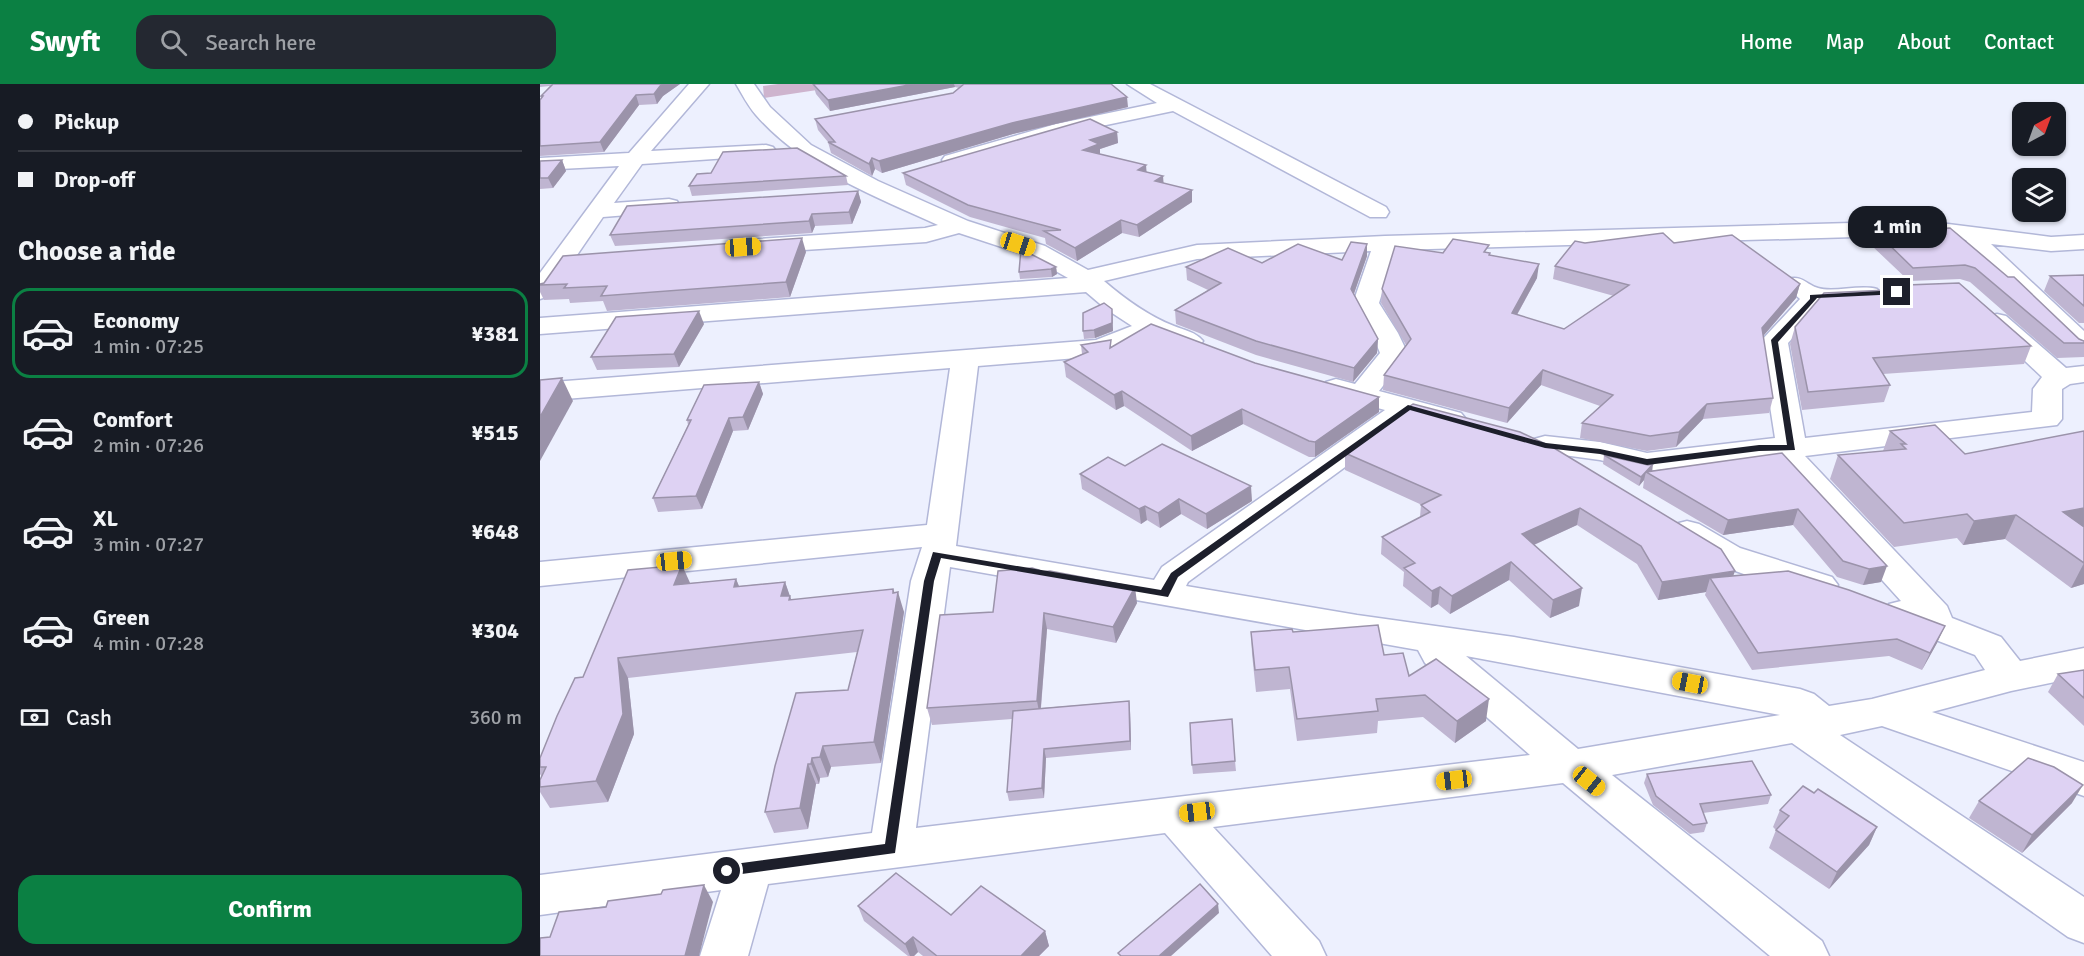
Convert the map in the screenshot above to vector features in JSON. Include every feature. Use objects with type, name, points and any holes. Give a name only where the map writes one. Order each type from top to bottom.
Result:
[{"type":"street","points":[[540,291],[554,260],[596,211],[677,106],[700,84]]},
{"type":"street","points":[[745,84],[763,111],[780,129],[804,148],[872,187],[960,226],[1037,251],[1089,281],[1115,304],[1152,327],[1214,351]]},
{"type":"street","points":[[1136,84],[1378,212],[1283,248]]},
{"type":"street","points":[[938,165],[1018,139],[1084,122],[1177,105]]},
{"type":"street","points":[[780,129],[803,124]]},
{"type":"street","points":[[540,164],[804,148]]},
{"type":"street","points":[[840,194],[862,193],[904,175]]},
{"type":"street","points":[[596,211],[689,205]]},
{"type":"street","points":[[737,248],[926,235],[960,226]]},
{"type":"street","points":[[540,326],[1089,281],[1197,252],[1385,243],[1924,228],[2051,244],[2084,242]]},
{"type":"street","points":[[1728,232],[1813,296],[1892,292]]},
{"type":"street","points":[[1975,234],[1981,248],[2084,346]]},
{"type":"street","points":[[1362,394],[1394,354],[1385,333],[1366,303],[1385,243]]},
{"type":"street","points":[[554,260],[595,257]]},
{"type":"street","points":[[1813,296],[1814,300],[1774,342],[1786,448],[1934,615],[1935,626]]},
{"type":"street","points":[[1511,436],[1545,446],[1600,452],[1647,462],[2047,419],[2044,397],[2071,375],[1978,305]]},
{"type":"street","points":[[540,392],[1101,348],[1152,327]]},
{"type":"street","points":[[891,849],[929,581],[940,544],[965,359]]},
{"type":"street","points":[[1309,381],[1477,426]]},
{"type":"street","points":[[1165,594],[1174,575],[1408,407]]},
{"type":"street","points":[[1545,446],[1606,482]]},
{"type":"street","points":[[1667,519],[1728,556],[1846,593]]},
{"type":"street","points":[[540,574],[940,544],[1165,594],[1435,640],[1514,650],[1800,704],[1810,725],[2084,922]]},
{"type":"street","points":[[1879,605],[1988,646],[2011,677]]},
{"type":"street","points":[[1435,640],[1438,654],[1804,956]]},
{"type":"street","points":[[540,895],[891,849],[1571,766],[1877,713],[2011,677],[2084,662]]},
{"type":"street","points":[[1877,713],[2084,779]]},
{"type":"street","points":[[1174,814],[1302,956]]},
{"type":"street","points":[[724,956],[750,868]]},
{"type":"shaded area","points":[[857,84],[764,98],[763,86]]},
{"type":"building","points":[[553,84],[663,84],[654,94],[636,95],[600,142],[540,146],[540,100]]},
{"type":"building","points":[[813,84],[914,84],[828,100]]},
{"type":"building","points":[[964,84],[1111,84],[1127,97],[1012,123],[879,161],[872,158],[869,164],[828,142],[835,142],[815,119],[953,93]]},
{"type":"building","points":[[1090,119],[1117,132],[1090,140],[1099,144],[1083,150],[1146,165],[1138,170],[1163,176],[1155,181],[1192,190],[1137,225],[1121,220],[1075,248],[1044,231],[1061,230],[968,205],[903,173]]},
{"type":"building","points":[[797,148],[846,176],[689,186],[697,174],[711,173],[723,152]]},
{"type":"building","points":[[562,160],[548,178],[540,178],[540,161]]},
{"type":"building","points":[[858,191],[849,212],[812,214],[809,221],[610,235],[627,206]]},
{"type":"building","points":[[1950,228],[2008,277],[2014,277],[2084,343],[2064,343],[1975,268],[1965,265],[1913,268],[1875,231]]},
{"type":"building","points":[[1663,233],[1674,243],[1732,235],[1800,284],[1762,328],[1773,398],[1707,404],[1679,432],[1650,436],[1582,423],[1613,395],[1543,370],[1509,408],[1384,375],[1411,339],[1382,289],[1395,246],[1443,253],[1453,239],[1489,245],[1484,252],[1490,253],[1489,255],[1539,264],[1512,313],[1564,329],[1629,285],[1555,266],[1575,241],[1585,243]]},
{"type":"building","points":[[802,238],[786,282],[601,296],[607,286],[564,288],[567,284],[540,285],[544,283],[563,256]]},
{"type":"building","points":[[1351,242],[1367,244],[1351,289],[1378,339],[1354,368],[1256,341],[1175,310],[1221,283],[1186,267],[1228,248],[1262,263],[1298,244],[1342,260]]},
{"type":"building","points":[[1021,249],[1056,267],[1019,272]]},
{"type":"building","points":[[2084,275],[2084,306],[2050,276]]},
{"type":"building","points":[[1959,283],[2031,346],[1873,358],[1890,385],[1808,392],[1795,327],[1824,293],[1910,289],[1907,285]]},
{"type":"building","points":[[1104,303],[1112,309],[1112,323],[1094,330],[1083,331],[1083,313]]},
{"type":"building","points":[[699,311],[674,354],[591,357],[616,317]]},
{"type":"building","points":[[1151,324],[1255,363],[1379,397],[1315,442],[1242,409],[1191,436],[1122,391],[1114,395],[1064,362],[1088,352],[1081,345],[1111,340],[1110,348]]},
{"type":"building","points":[[562,378],[540,417],[540,380]]},
{"type":"building","points":[[759,382],[743,417],[729,418],[696,496],[653,498],[691,420],[687,420],[704,385]]},
{"type":"building","points":[[1413,404],[1520,432],[1554,448],[1721,549],[1735,571],[1662,582],[1641,546],[1580,508],[1522,534],[1582,588],[1553,600],[1511,562],[1452,596],[1440,587],[1432,591],[1404,568],[1415,563],[1382,537],[1430,512],[1421,505],[1441,495],[1345,453]]},
{"type":"building","points":[[1935,425],[1965,454],[2084,431],[2084,508],[2063,512],[2084,527],[2084,563],[2016,515],[1974,521],[1967,514],[1904,523],[1838,455],[1906,449],[1901,444],[1906,444],[1890,431]]},
{"type":"building","points":[[1162,444],[1251,486],[1206,514],[1179,499],[1158,513],[1145,506],[1139,509],[1080,474],[1108,457],[1125,466]]},
{"type":"building","points":[[1782,453],[1887,566],[1869,569],[1843,561],[1798,509],[1728,520],[1646,472]]},
{"type":"building","points":[[1604,455],[1648,465],[1653,464],[1641,477]]},
{"type":"building","points":[[682,565],[674,585],[736,579],[734,587],[785,582],[781,596],[790,596],[789,600],[893,589],[893,593],[898,592],[874,742],[823,746],[820,757],[812,758],[811,764],[808,764],[800,808],[765,812],[775,766],[796,693],[848,690],[863,630],[618,658],[623,714],[596,781],[540,787],[540,780],[546,767],[540,767],[540,758],[557,716],[575,678],[583,677],[628,570]]},
{"type":"building","points":[[1032,568],[1039,572],[1050,571],[1135,587],[1113,627],[1044,613],[1037,701],[927,708],[940,615],[993,612],[998,571]]},
{"type":"building","points":[[1788,571],[1849,590],[1945,626],[1930,653],[1897,639],[1758,653],[1710,578]]},
{"type":"building","points":[[1378,625],[1384,655],[1403,653],[1409,676],[1436,659],[1489,699],[1457,721],[1425,695],[1376,699],[1378,711],[1297,719],[1289,667],[1255,670],[1251,632],[1292,629],[1293,632]]},
{"type":"building","points":[[2084,670],[2084,698],[2058,674]]},
{"type":"building","points":[[1129,701],[1130,741],[1044,749],[1042,788],[1007,792],[1013,711]]},
{"type":"building","points":[[1232,719],[1235,761],[1192,765],[1190,723]]},
{"type":"building","points":[[2028,758],[2054,767],[2083,785],[2032,835],[1979,801]]},
{"type":"building","points":[[1752,761],[1771,795],[1700,804],[1707,823],[1693,825],[1656,796],[1647,774]]},
{"type":"building","points":[[1803,786],[1814,793],[1818,789],[1877,827],[1837,872],[1776,830],[1789,816],[1780,810]]},
{"type":"building","points":[[896,873],[951,915],[981,886],[1045,931],[1021,956],[937,956],[913,937],[905,944],[858,906]]},
{"type":"building","points":[[1200,884],[1218,904],[1159,956],[1121,956],[1118,953]]},
{"type":"building","points":[[704,885],[685,956],[540,956],[540,938],[550,937],[559,912],[606,907],[608,901],[661,894],[663,890]]},
{"type":"route","points":[[727,871],[891,849],[929,581],[937,554],[1165,594],[1174,575],[1408,407],[1545,446],[1575,448],[1647,462],[1759,448],[1792,448],[1787,430],[1774,342],[1814,300],[1813,296],[1897,292]]}]
